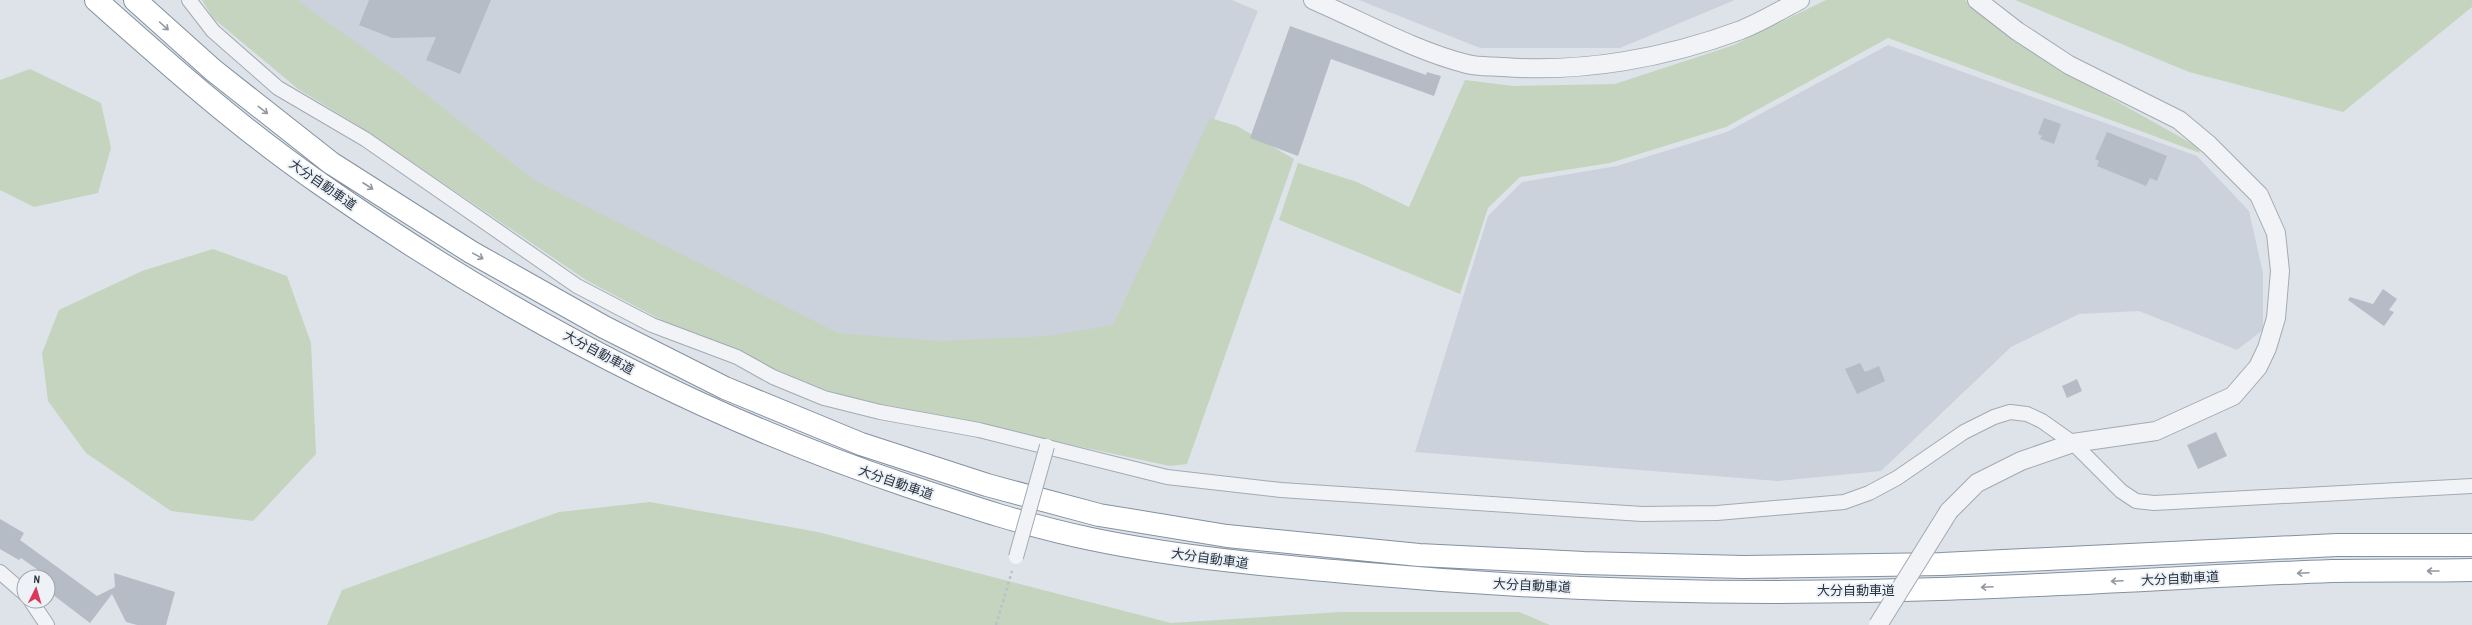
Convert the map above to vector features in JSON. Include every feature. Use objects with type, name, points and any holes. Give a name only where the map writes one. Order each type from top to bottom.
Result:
[{"type":"highway","name":"大分自動車道","points":[[96,0],[197,89],[319,183],[459,276],[591,349],[715,412],[851,467],[979,510],[1089,539],[1224,561],[1416,578],[1605,588],[1741,591],[1933,590],[2338,571],[2472,570]]},
{"type":"highway","name":"大分自動車道","points":[[135,0],[213,70],[331,163],[471,252],[604,327],[725,388],[860,444],[987,486],[1099,515],[1227,536],[1419,555],[1584,563],[1727,566],[1942,564],[2336,545],[2472,545]]},
{"type":"street","points":[[189,0],[213,31],[278,88],[365,139],[577,286],[646,322],[737,357],[773,377],[824,398],[880,412],[979,430],[1167,477],[1281,490],[1642,514],[1717,514],[1844,502],[1869,493],[1897,478],[1964,432],[1994,417],[2010,412],[2027,414],[2042,421],[2073,443],[2121,491],[2136,501],[2154,503],[2472,486]]},
{"type":"street","points":[[1313,0],[1405,42],[1468,64],[1534,69],[1626,60],[1693,46],[1742,29],[1800,0]]},
{"type":"street","points":[[1878,625],[1949,511],[1976,483],[2021,461],[2073,443],[2156,431],[2233,396],[2258,367],[2276,318],[2280,271],[2276,233],[2260,195],[2209,145],[2179,120],[2069,65],[2017,31],[1977,0]]},
{"type":"street","points":[[1016,557],[1047,446]]},
{"type":"street","points":[[0,572],[16,586]]},
{"type":"street","points":[[36,609],[47,625]]},
{"type":"path","points":[[996,625],[1016,557]]},
{"type":"shaded area","points":[[268,0],[1232,0],[1258,11],[1118,357],[838,356],[565,220]]},
{"type":"shaded area","points":[[1359,0],[1735,0],[1620,48],[1480,48]]},
{"type":"shaded area","points":[[1888,45],[2197,156],[2249,211],[2263,273],[2263,330],[2237,350],[2139,311],[2079,314],[2011,347],[1881,471],[1777,481],[1415,452],[1488,216],[1522,182],[1617,166],[1727,132]]},
{"type":"green space","points":[[202,0],[297,0],[404,77],[534,180],[838,333],[939,341],[1047,336],[1113,325],[1210,118],[1237,126],[1294,159],[1187,464],[1170,466],[1007,431],[863,405],[684,332],[586,280],[359,126],[298,89],[213,18]]},
{"type":"green space","points":[[1826,0],[1965,0],[2070,75],[2198,147],[2200,153],[1888,38],[1726,127],[1610,163],[1520,177],[1488,208],[1460,294],[1279,220],[1298,163],[1357,182],[1409,207],[1465,80],[1513,86],[1615,84],[1734,45]]},
{"type":"green space","points":[[2015,0],[2472,0],[2472,7],[2343,112],[2189,72]]},
{"type":"green space","points":[[30,69],[101,103],[111,148],[98,193],[34,207],[0,190],[0,80]]},
{"type":"green space","points":[[213,249],[287,276],[311,343],[316,454],[253,521],[171,511],[86,453],[48,401],[42,353],[59,310],[142,271]]},
{"type":"green space","points":[[650,502],[818,532],[1171,623],[1340,612],[1519,612],[1550,625],[327,625],[342,590],[559,512]]},
{"type":"building","points":[[369,0],[491,0],[460,74],[426,60],[436,37],[392,38],[359,25]]},
{"type":"building","points":[[1290,26],[1426,75],[1427,72],[1441,76],[1434,96],[1331,59],[1298,156],[1250,138]]},
{"type":"building","points":[[2044,118],[2061,124],[2054,144],[2040,139],[2042,136],[2038,134]]},
{"type":"building","points":[[2107,132],[2167,156],[2157,181],[2150,178],[2146,186],[2097,166],[2099,161],[2095,159]]},
{"type":"building","points":[[2383,289],[2397,299],[2389,310],[2394,312],[2384,326],[2348,300],[2350,297],[2373,304]]},
{"type":"building","points":[[1860,363],[1865,372],[1879,366],[1885,381],[1857,394],[1845,369]]},
{"type":"building","points":[[2077,379],[2082,391],[2067,398],[2062,386]]},
{"type":"building","points":[[2216,432],[2227,456],[2198,469],[2187,445]]},
{"type":"building","points":[[0,519],[24,533],[20,540],[97,596],[115,587],[114,573],[175,592],[166,625],[137,625],[126,622],[112,594],[90,623],[56,597],[56,569],[37,569],[21,558],[19,560],[0,549]]}]
